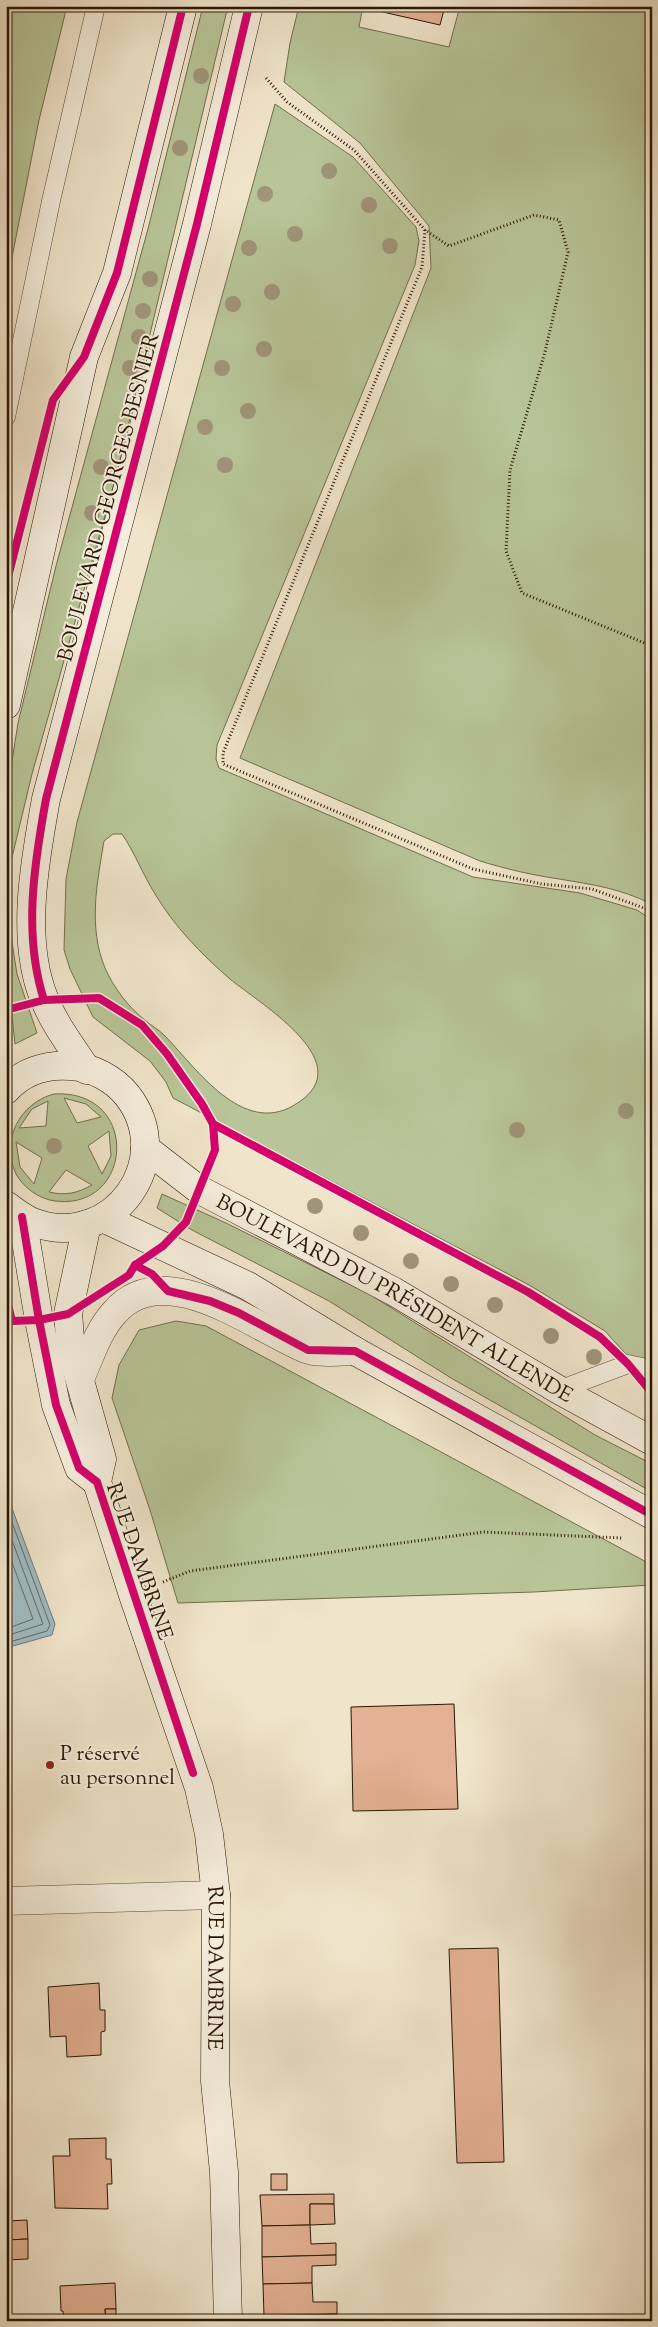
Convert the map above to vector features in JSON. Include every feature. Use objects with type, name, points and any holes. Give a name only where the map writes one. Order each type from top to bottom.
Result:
[{"type":"main road","points":[[6,705],[84,357],[117,273],[183,6]]},
{"type":"main road","name":"BOULEVARD GEORGES BESNIER","points":[[87,1070],[44,1000],[36,974],[33,941],[33,882],[38,840],[46,799],[197,224],[249,6]]},
{"type":"main road","points":[[6,1090],[26,1074],[42,1068],[59,1065],[77,1066],[109,1078],[122,1089],[132,1102],[144,1132],[144,1162],[133,1188],[125,1200],[95,1221],[60,1228],[34,1223],[14,1211]]},
{"type":"main road","name":"BOULEVARD DU PRÉSIDENT ALLENDE","points":[[145,1148],[198,1189],[393,1291],[559,1390],[652,1441]]},
{"type":"main road","name":"RUE DAMBRINE","points":[[14,1211],[56,1405],[79,1468],[97,1482]]},
{"type":"main road","points":[[95,1221],[248,1286],[355,1351],[652,1515]]},
{"type":"main road","name":"RUE DAMBRINE","points":[[95,1221],[68,1314],[71,1349],[102,1458],[97,1482],[133,1595],[199,1788],[209,1834],[216,1894],[215,2081],[224,2172],[228,2321]]},
{"type":"main road","points":[[80,1379],[103,1328],[115,1311],[130,1300],[150,1292],[168,1291],[210,1301],[239,1313],[308,1350],[355,1351]]},
{"type":"main road","points":[[6,1901],[216,1894]]},
{"type":"lane","points":[[6,417],[51,201],[96,6]]},
{"type":"lane","points":[[559,1390],[628,1364],[652,1369]]},
{"type":"path","points":[[241,38],[254,66],[287,102],[354,150],[425,230],[449,246],[534,215],[559,220],[568,252],[545,352],[510,470],[506,551],[522,593],[652,646]]},
{"type":"path","points":[[425,230],[422,267],[223,752],[223,764],[473,870],[542,884],[592,889],[652,911]]},
{"type":"path","points":[[213,1124],[528,1292],[600,1336],[628,1364]]},
{"type":"path","points":[[133,1595],[190,1571],[484,1532],[632,1539]]},
{"type":"green space","points":[[6,6],[67,6],[39,120],[6,288]]},
{"type":"green space","points":[[203,6],[228,6],[117,473],[32,774],[9,870],[9,923],[17,974],[37,1033],[15,1044],[12,1016],[6,993],[6,799],[18,723],[56,566],[149,225]]},
{"type":"green space","points":[[299,6],[363,6],[359,27],[449,47],[460,6],[652,6],[652,904],[628,894],[606,888],[529,874],[480,861],[240,758],[431,268],[429,226],[360,143],[284,82],[290,43]]},
{"type":"green space","points":[[275,104],[353,157],[416,227],[419,241],[415,265],[217,745],[216,759],[219,768],[473,877],[580,893],[637,910],[652,920],[652,1358],[632,1361],[605,1331],[529,1285],[173,1098],[166,1082],[150,1061],[93,1017],[70,969],[64,950],[66,879],[77,822]],"holes":[[[113,834],[122,834],[155,894],[171,918],[189,939],[230,979],[288,1024],[302,1039],[312,1054],[318,1068],[316,1083],[308,1095],[297,1103],[289,1108],[270,1113],[252,1111],[235,1103],[218,1091],[164,1035],[133,1010],[117,990],[105,968],[100,952],[95,921],[97,889],[104,841]]]},
{"type":"green space","points":[[54,1094],[82,1098],[102,1110],[113,1128],[117,1149],[112,1170],[100,1188],[81,1199],[55,1201],[43,1198],[28,1188],[16,1174],[10,1148],[12,1136],[23,1114],[42,1099]],"holes":[[[64,1098],[86,1104],[101,1117],[77,1123]],[[48,1101],[46,1126],[19,1128],[32,1109]],[[109,1131],[111,1156],[102,1174],[88,1146]],[[16,1142],[42,1158],[34,1184],[20,1167]],[[66,1170],[92,1185],[82,1190],[61,1194],[49,1192]]]},
{"type":"green space","points":[[162,1194],[226,1223],[369,1294],[595,1435],[652,1464],[652,1492],[451,1378],[329,1301],[192,1230],[157,1208]]},
{"type":"green space","points":[[176,1321],[206,1326],[652,1565],[652,1585],[534,1592],[178,1603],[150,1510],[112,1398],[119,1365],[139,1330]]},
{"type":"water","points":[[6,1492],[55,1624],[52,1635],[6,1648]]},
{"type":"building","points":[[374,6],[445,6],[440,25],[374,10]]},
{"type":"building","points":[[454,1704],[458,1809],[353,1811],[351,1707]]},
{"type":"building","points":[[498,1948],[504,2162],[457,2163],[449,1949]]},
{"type":"building","points":[[99,1983],[100,2010],[105,2010],[105,2031],[101,2032],[101,2055],[67,2057],[66,2036],[50,2037],[48,1987]]},
{"type":"building","points":[[106,2138],[106,2159],[111,2159],[112,2184],[107,2184],[108,2209],[55,2208],[53,2156],[70,2156],[69,2139]]},
{"type":"building","points":[[271,2174],[287,2174],[287,2190],[271,2190]]},
{"type":"building","points":[[334,2194],[334,2204],[310,2204],[310,2225],[262,2226],[260,2195]]},
{"type":"building","points":[[310,2204],[334,2204],[335,2224],[310,2225]]},
{"type":"building","points":[[27,2220],[28,2239],[6,2240],[6,2221]]},
{"type":"building","points":[[310,2225],[311,2244],[336,2243],[336,2255],[262,2257],[262,2226]]},
{"type":"building","points":[[28,2239],[28,2259],[6,2260],[6,2240]]},
{"type":"building","points":[[336,2255],[336,2265],[312,2266],[312,2283],[263,2284],[262,2257]]},
{"type":"building","points":[[115,2283],[116,2309],[105,2309],[106,2321],[64,2321],[63,2311],[61,2311],[60,2286]]},
{"type":"building","points":[[312,2283],[313,2302],[337,2302],[337,2314],[264,2316],[263,2284]]},
{"type":"building","points":[[105,2309],[116,2309],[116,2321],[106,2321]]},
{"type":"building","points":[[337,2314],[337,2321],[264,2321],[264,2316]]},
{"type":"cycle path","points":[[6,585],[53,400],[84,357],[117,273],[183,6]]},
{"type":"cycle path","points":[[44,1000],[38,975],[32,925],[35,874],[46,799],[197,224],[249,6]]},
{"type":"cycle path","points":[[6,1010],[44,1000],[99,998],[142,1025],[167,1054],[202,1104],[213,1124],[215,1150],[186,1222],[163,1246],[135,1265],[129,1275],[68,1314],[39,1320],[12,1321],[6,1296]]},
{"type":"cycle path","points":[[213,1124],[528,1292],[600,1337],[628,1364],[652,1393]]},
{"type":"cycle path","points":[[22,1217],[39,1320],[56,1405],[79,1468],[97,1482],[193,1773]]},
{"type":"cycle path","points":[[135,1265],[152,1274],[168,1291],[210,1301],[239,1313],[308,1350],[355,1351],[652,1515]]},
{"type":"place","name":"P réservé au personnel","points":[[50,1765]]}]
